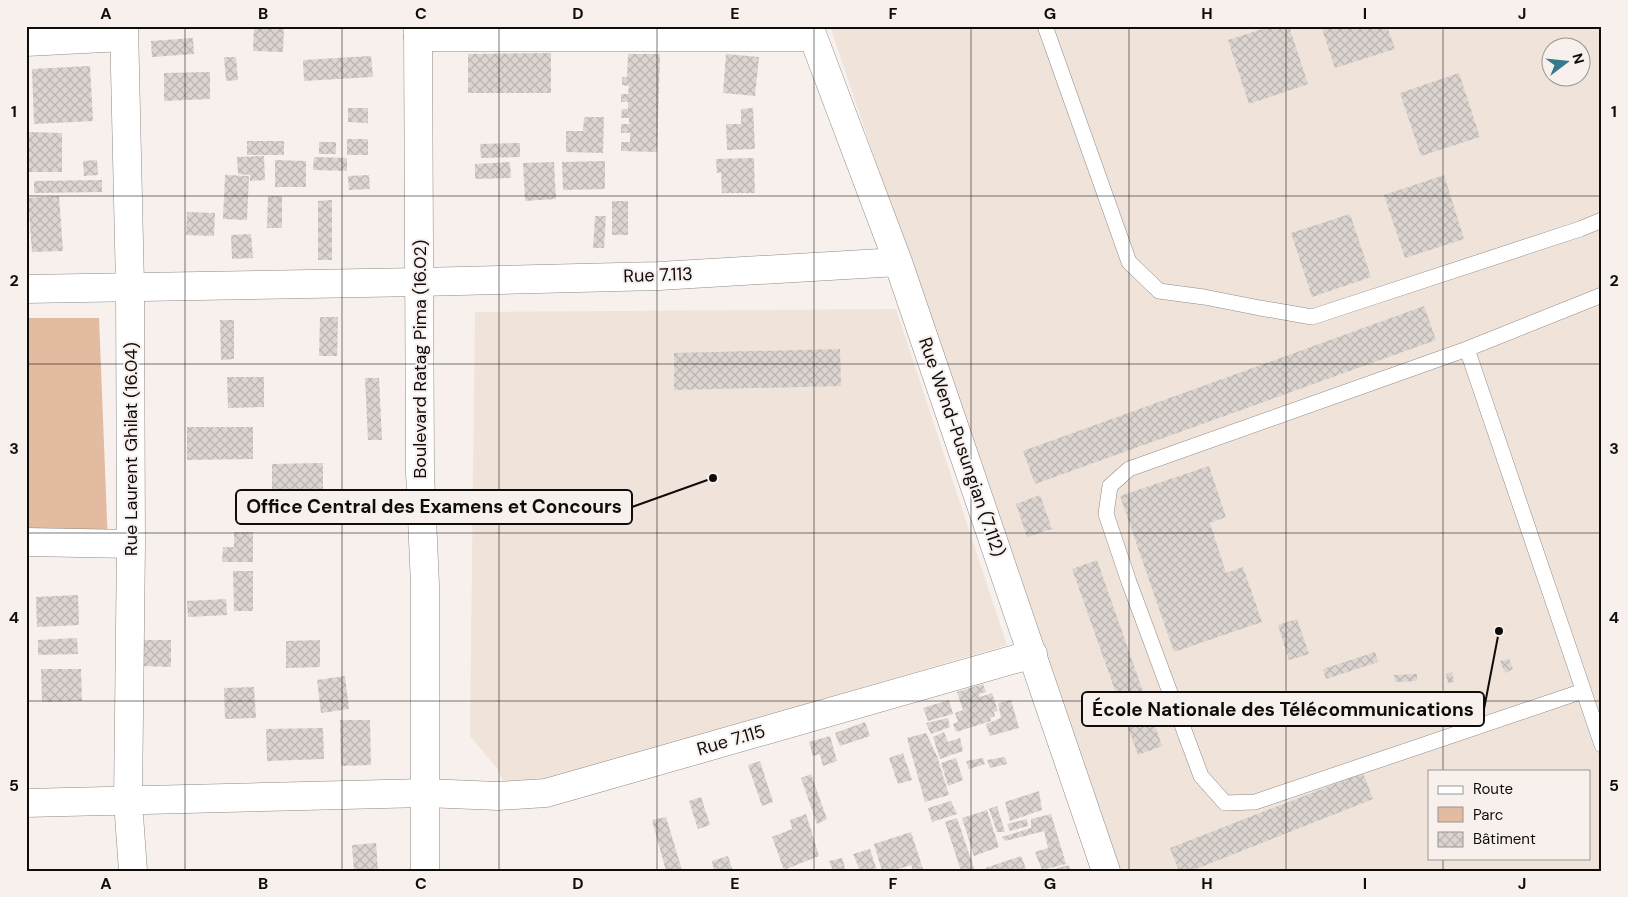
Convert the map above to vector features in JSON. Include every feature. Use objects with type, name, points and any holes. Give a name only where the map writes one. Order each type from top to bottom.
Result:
[{"type":"street","points":[[26,42],[124,32]]},
{"type":"street","name":"Rue Laurent Ghilat (16.04)","points":[[124,32],[130,286],[131,544],[128,801],[133,871]]},
{"type":"street","points":[[418,32],[811,32]]},
{"type":"street","name":"Boulevard Ratag Pima (16.02)","points":[[418,32],[420,472],[425,585],[425,871]]},
{"type":"street","name":"Rue Wend-Pusungian (7.112)","points":[[811,32],[898,262],[1106,871]]},
{"type":"street","name":"Rue 7.113","points":[[26,289],[659,276],[898,262]]},
{"type":"street","points":[[26,542],[131,544]]},
{"type":"street","name":"Rue 7.115","points":[[26,803],[425,793],[498,796],[546,793],[1033,654]]},
{"type":"lane","points":[[1046,26],[1129,262],[1159,291],[1204,296],[1312,317],[1602,220]]},
{"type":"lane","points":[[1583,691],[1254,802],[1225,803],[1201,776],[1128,582],[1106,514],[1110,486],[1129,470],[1467,349],[1602,295]]},
{"type":"lane","points":[[1467,349],[1602,745]]},
{"type":"shaded area","points":[[830,26],[1602,26],[1602,871],[1115,871]]},
{"type":"shaded area","points":[[896,309],[1007,645],[508,791],[497,768],[470,736],[475,312]]},
{"type":"green space","points":[[26,318],[99,318],[108,545],[26,545]]},
{"type":"building","points":[[254,26],[284,26],[283,52],[253,51]]},
{"type":"building","points":[[1272,26],[1289,26],[1308,84],[1249,104],[1228,40]]},
{"type":"building","points":[[1321,26],[1387,26],[1395,49],[1335,68]]},
{"type":"building","points":[[193,38],[194,54],[152,57],[151,41]]},
{"type":"building","points":[[551,53],[551,93],[468,93],[468,54]]},
{"type":"building","points":[[628,54],[660,54],[657,152],[621,151],[621,142],[630,142],[630,133],[621,133],[621,124],[629,124],[629,118],[621,118],[622,109],[628,109],[628,102],[621,102],[621,94],[628,94],[629,86],[622,85],[622,77],[627,77]]},
{"type":"building","points":[[726,54],[759,57],[755,96],[723,93]]},
{"type":"building","points":[[371,56],[373,77],[304,81],[303,60]]},
{"type":"building","points":[[224,57],[236,57],[238,80],[226,81]]},
{"type":"building","points":[[90,66],[93,121],[34,124],[32,69]]},
{"type":"building","points":[[210,72],[210,99],[164,101],[164,73]]},
{"type":"building","points":[[1459,73],[1480,137],[1421,156],[1400,93]]},
{"type":"building","points":[[348,108],[368,108],[368,123],[348,122]]},
{"type":"building","points":[[753,108],[755,149],[727,150],[726,124],[741,124],[741,109]]},
{"type":"building","points":[[584,117],[604,117],[603,153],[566,152],[566,131],[583,131]]},
{"type":"building","points":[[29,132],[62,133],[62,172],[29,172]]},
{"type":"building","points":[[347,139],[368,139],[368,155],[347,155]]},
{"type":"building","points":[[247,141],[284,141],[284,155],[247,155]]},
{"type":"building","points":[[319,142],[336,142],[336,154],[319,154]]},
{"type":"building","points":[[520,143],[520,157],[481,158],[480,144]]},
{"type":"building","points":[[264,156],[265,180],[250,181],[250,175],[238,174],[237,157]]},
{"type":"building","points":[[314,157],[347,158],[347,171],[313,170]]},
{"type":"building","points":[[754,158],[755,193],[722,193],[721,172],[717,173],[716,159]]},
{"type":"building","points":[[97,160],[98,175],[84,176],[83,161]]},
{"type":"building","points":[[275,160],[306,161],[306,187],[275,187]]},
{"type":"building","points":[[605,161],[605,189],[563,190],[562,162]]},
{"type":"building","points":[[510,162],[511,178],[475,179],[475,164]]},
{"type":"building","points":[[554,162],[556,199],[525,201],[523,163]]},
{"type":"building","points":[[225,175],[249,176],[247,220],[223,219]]},
{"type":"building","points":[[369,175],[370,189],[349,190],[348,176]]},
{"type":"building","points":[[1444,175],[1464,239],[1405,258],[1384,195]]},
{"type":"building","points":[[102,180],[102,192],[34,193],[34,181]]},
{"type":"building","points":[[59,196],[63,251],[32,252],[28,198]]},
{"type":"building","points":[[268,196],[282,196],[282,228],[267,228]]},
{"type":"building","points":[[332,200],[332,260],[318,260],[318,201]]},
{"type":"building","points":[[612,201],[628,201],[628,235],[612,235]]},
{"type":"building","points":[[187,212],[215,213],[214,236],[186,235]]},
{"type":"building","points":[[1350,214],[1371,277],[1312,297],[1291,233]]},
{"type":"building","points":[[595,216],[606,216],[604,248],[593,248]]},
{"type":"building","points":[[251,234],[253,258],[232,259],[231,235]]},
{"type":"building","points":[[1424,306],[1436,340],[1035,484],[1023,451]]},
{"type":"building","points":[[320,317],[338,317],[337,356],[319,356]]},
{"type":"building","points":[[220,320],[234,320],[234,359],[221,360]]},
{"type":"building","points":[[840,349],[841,386],[674,390],[674,353]]},
{"type":"building","points":[[227,377],[264,377],[264,407],[228,408]]},
{"type":"building","points":[[365,378],[379,378],[382,440],[368,440]]},
{"type":"building","points":[[187,427],[253,427],[253,459],[187,460]]},
{"type":"building","points":[[323,463],[323,493],[272,494],[272,464]]},
{"type":"building","points":[[1209,466],[1226,517],[1210,523],[1226,573],[1243,567],[1262,622],[1174,652],[1120,496]]},
{"type":"building","points":[[1040,495],[1052,529],[1027,537],[1016,504]]},
{"type":"building","points":[[234,532],[253,532],[253,562],[222,562],[223,547],[234,547]]},
{"type":"building","points":[[1097,560],[1162,746],[1138,755],[1072,569]]},
{"type":"building","points":[[233,571],[253,571],[253,611],[234,611]]},
{"type":"building","points":[[78,595],[79,625],[37,627],[36,597]]},
{"type":"building","points":[[226,599],[227,615],[188,617],[187,601]]},
{"type":"building","points":[[1297,619],[1309,654],[1289,660],[1278,625]]},
{"type":"building","points":[[77,638],[78,654],[38,655],[38,640]]},
{"type":"building","points":[[143,640],[171,640],[171,667],[143,666]]},
{"type":"building","points":[[320,640],[320,667],[286,668],[286,641]]},
{"type":"building","points":[[1375,652],[1378,662],[1326,679],[1323,669]]},
{"type":"building","points":[[1509,659],[1513,669],[1505,673],[1500,661]]},
{"type":"building","points":[[41,669],[81,669],[82,701],[42,702]]},
{"type":"building","points":[[1452,672],[1454,682],[1448,683],[1446,674]]},
{"type":"building","points":[[1417,674],[1417,681],[1395,682],[1394,675]]},
{"type":"building","points":[[345,676],[349,709],[321,713],[317,680]]},
{"type":"building","points":[[983,684],[986,692],[979,694],[980,697],[992,693],[998,711],[994,712],[995,716],[990,718],[991,721],[956,732],[953,724],[958,722],[955,713],[963,710],[957,692]]},
{"type":"building","points":[[254,687],[256,718],[225,719],[224,688]]},
{"type":"building","points":[[949,700],[953,714],[928,721],[923,708]]},
{"type":"building","points":[[1011,700],[1019,728],[990,736],[986,724],[1001,718],[998,703]]},
{"type":"building","points":[[948,718],[950,727],[931,734],[926,723]]},
{"type":"building","points":[[340,720],[370,720],[371,765],[341,766]]},
{"type":"building","points":[[865,722],[870,736],[840,746],[835,733]]},
{"type":"building","points":[[323,728],[324,759],[267,761],[266,729]]},
{"type":"building","points":[[944,732],[948,742],[960,738],[963,751],[940,759],[933,737]]},
{"type":"building","points":[[926,733],[937,756],[949,795],[925,802],[907,738]]},
{"type":"building","points":[[830,736],[837,761],[823,766],[820,754],[813,756],[809,742]]},
{"type":"building","points":[[903,753],[912,780],[898,784],[889,758]]},
{"type":"building","points":[[1005,757],[1007,764],[990,768],[987,760]]},
{"type":"building","points":[[956,758],[963,780],[948,786],[941,763]]},
{"type":"building","points":[[983,758],[985,764],[969,769],[966,761]]},
{"type":"building","points":[[760,761],[773,802],[762,806],[748,765]]},
{"type":"building","points":[[1363,773],[1373,799],[1191,871],[1179,871],[1170,848]]},
{"type":"building","points":[[811,774],[827,819],[817,824],[801,778]]},
{"type":"building","points":[[1039,791],[1042,810],[1010,821],[1005,802]]},
{"type":"building","points":[[701,797],[710,825],[698,829],[689,801]]},
{"type":"building","points":[[951,801],[957,814],[932,822],[928,808]]},
{"type":"building","points":[[997,806],[1005,832],[997,832],[989,809]]},
{"type":"building","points":[[987,810],[999,847],[974,856],[962,818]]},
{"type":"building","points":[[806,814],[819,856],[784,870],[772,837],[792,829],[790,820]]},
{"type":"building","points":[[1051,814],[1066,864],[1042,870],[1035,852],[1048,848],[1044,831],[1005,841],[1002,837],[1031,828],[1031,819]]},
{"type":"building","points":[[666,817],[682,870],[666,871],[652,820]]},
{"type":"building","points":[[957,818],[975,871],[961,871],[945,822]]},
{"type":"building","points":[[1027,819],[1028,826],[1010,831],[1007,824]]},
{"type":"building","points":[[911,832],[923,869],[913,871],[911,865],[892,871],[882,871],[874,844]]},
{"type":"building","points":[[376,843],[378,871],[354,871],[352,845]]},
{"type":"building","points":[[870,849],[877,871],[860,871],[853,854]]},
{"type":"building","points":[[728,856],[733,871],[714,871],[712,861]]},
{"type":"building","points":[[1021,856],[1027,871],[986,871],[985,868]]},
{"type":"building","points":[[842,858],[846,871],[833,871],[829,861]]},
{"type":"building","points":[[1069,865],[1071,871],[1049,871],[1049,870]]},
{"type":"place","name":"Office Central des Examens et Concours","points":[[713,478]]},
{"type":"place","name":"École Nationale des Télécommunications","points":[[1499,631]]}]
